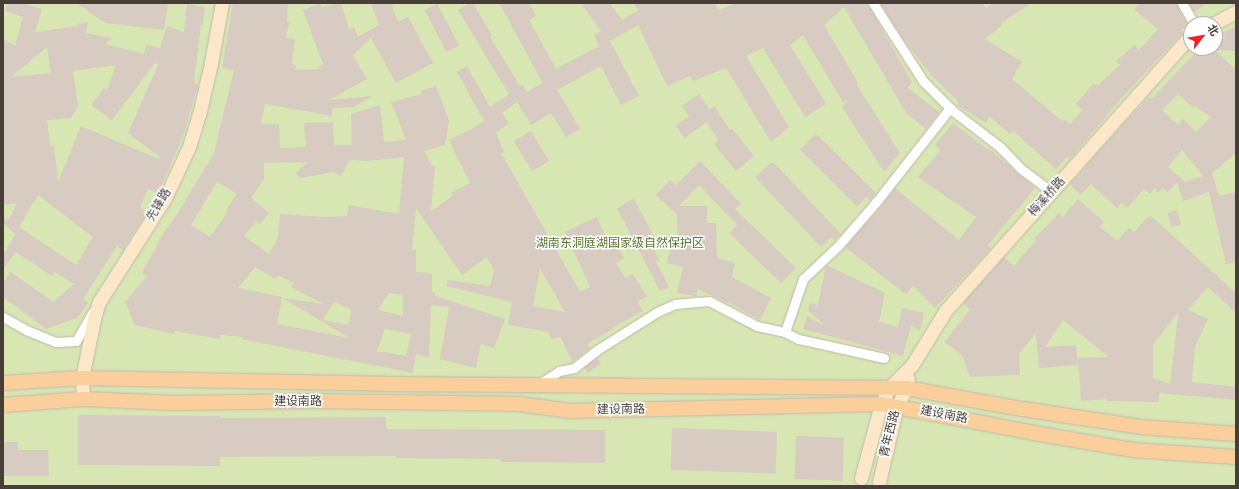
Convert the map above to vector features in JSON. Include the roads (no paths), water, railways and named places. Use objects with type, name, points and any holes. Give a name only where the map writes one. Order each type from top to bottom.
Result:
[{"type":"main road","name":"先锋路","points":[[83,399],[82,378],[99,302],[165,198],[189,147],[199,115],[211,63],[222,3]]},
{"type":"main road","points":[[1223,18],[1236,12]]},
{"type":"main road","name":"梅溪桥路","points":[[912,365],[946,310],[1183,44]]},
{"type":"main road","name":"青年西路","points":[[861,478],[880,404],[889,388],[912,365]]},
{"type":"main road","name":"青年西路","points":[[879,482],[897,406],[906,388],[912,365]]},
{"type":"main road","name":"建设南路","points":[[3,383],[82,378],[369,384],[906,388],[1022,409],[1140,427],[1236,434]]},
{"type":"main road","name":"建设南路","points":[[3,405],[83,399],[174,403],[312,401],[519,404],[570,411],[880,404],[897,406],[1034,434],[1133,450],[1236,457]]},
{"type":"street","points":[[873,3],[923,81],[950,108],[1000,147],[1020,168],[1052,192]]},
{"type":"street","points":[[1182,3],[1189,16]]},
{"type":"street","points":[[785,332],[803,280],[838,246],[950,108]]},
{"type":"street","points":[[536,385],[559,371],[574,368],[597,350],[657,312],[675,304],[709,301],[757,326],[785,332],[798,339],[884,358]]},
{"type":"street","points":[[3,317],[26,330],[55,342],[76,341],[99,302]]},
{"type":"park label","name":"湖南东洞庭湖国家级自然保护区","points":[[620,244]]}]
